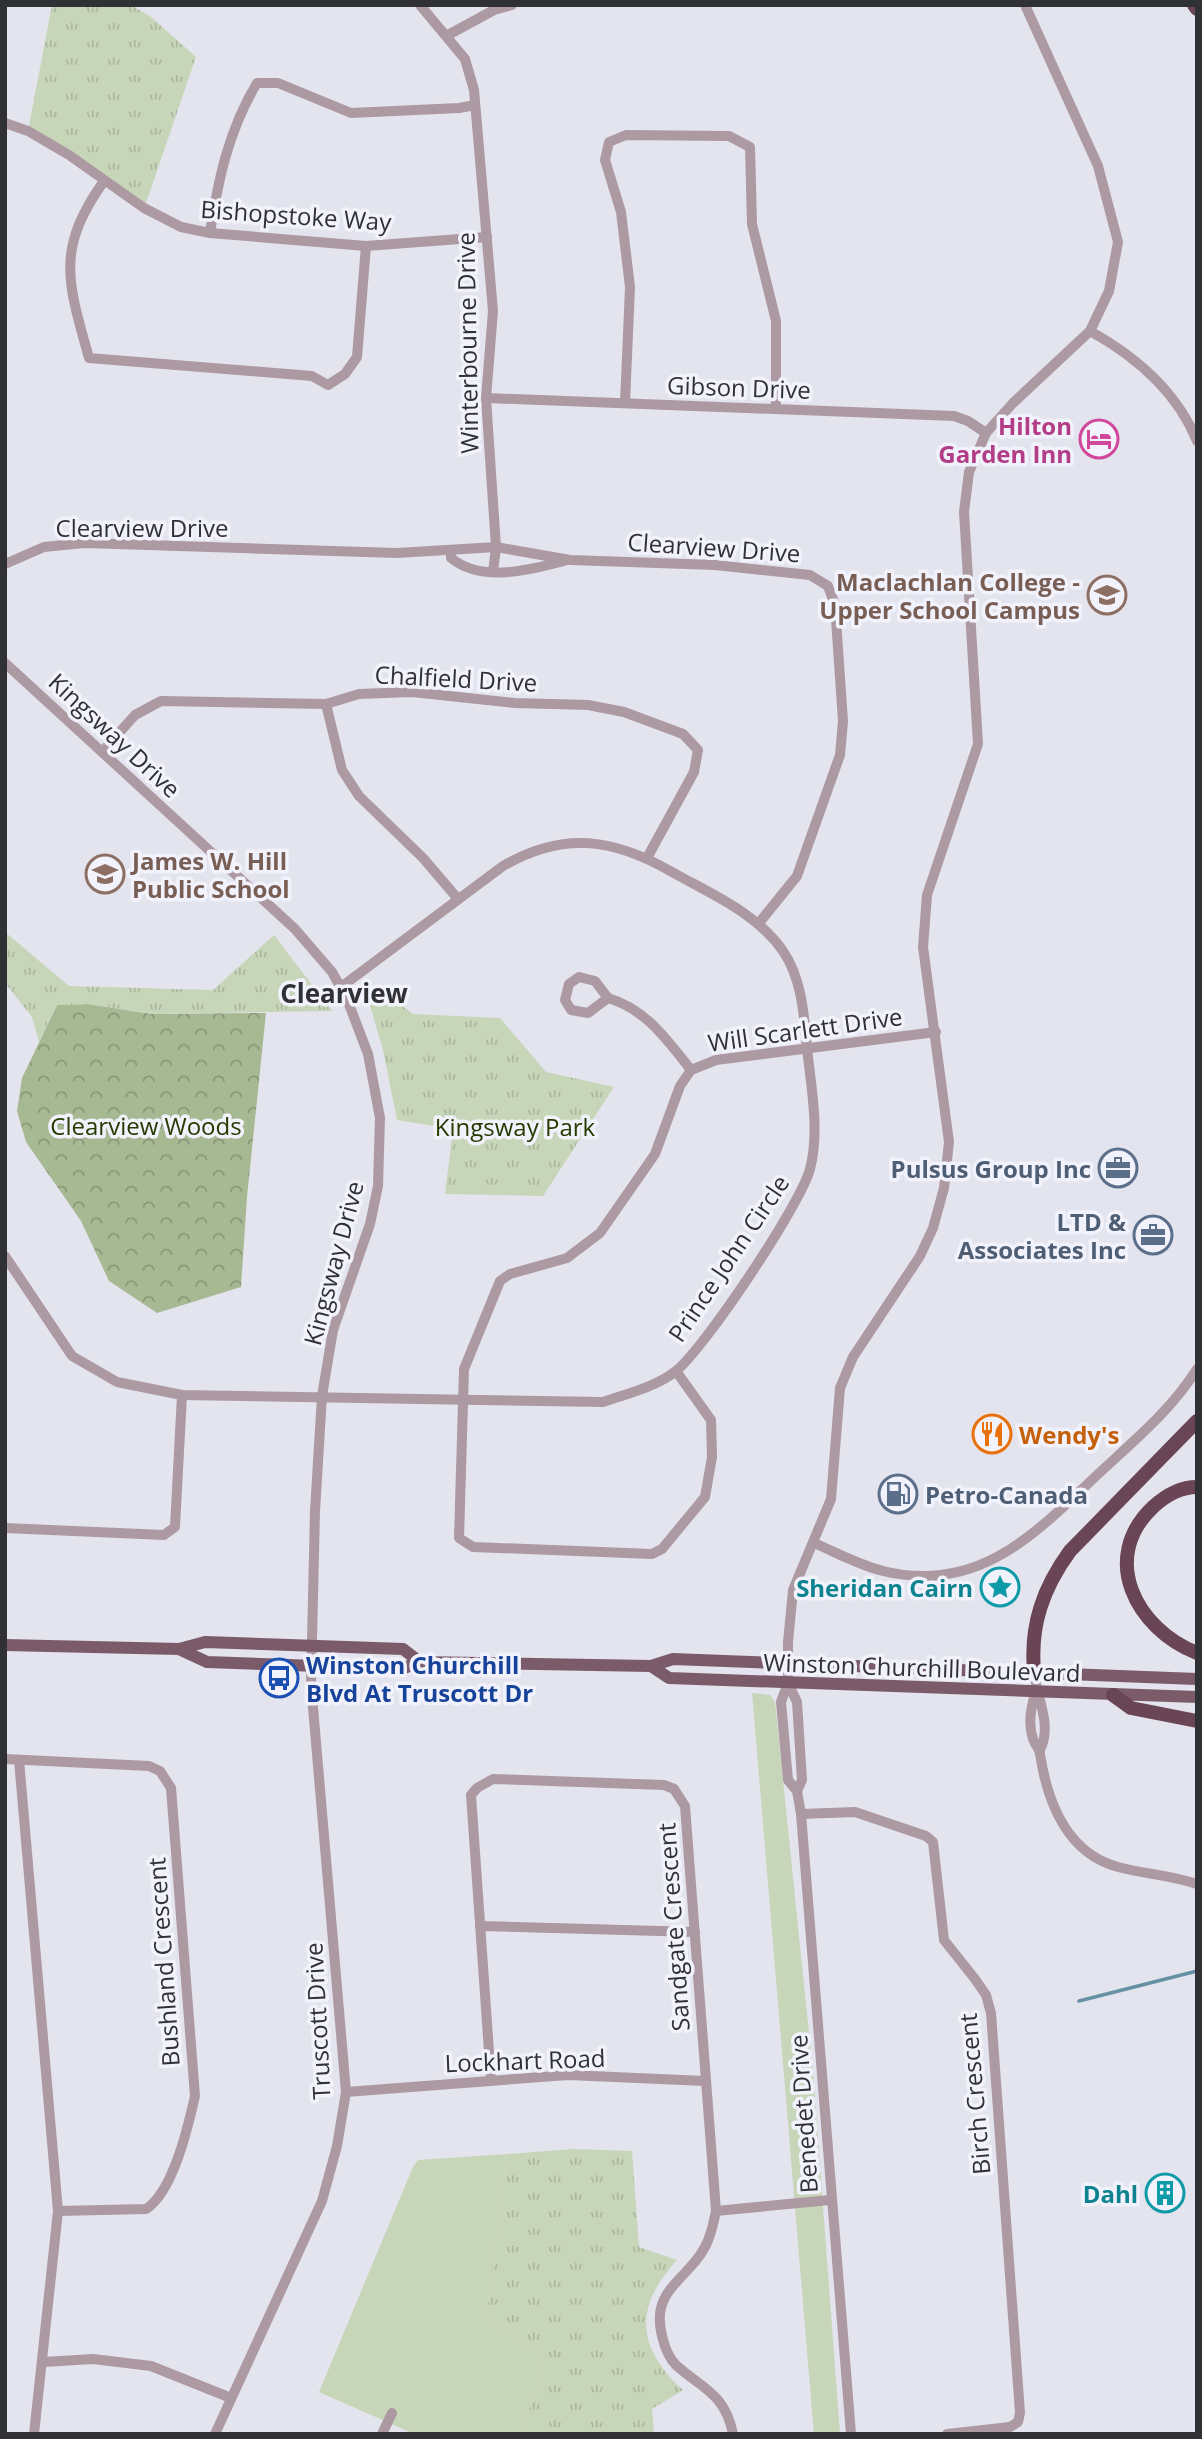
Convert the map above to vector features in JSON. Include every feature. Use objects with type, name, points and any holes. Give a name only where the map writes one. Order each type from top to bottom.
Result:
[{"type":"highway","points":[[1034,1671],[1036,1619],[1053,1573],[1070,1551],[1197,1421]]},
{"type":"highway","points":[[1197,1487],[1164,1497],[1145,1515],[1136,1527],[1127,1554],[1129,1587],[1142,1612],[1161,1632],[1197,1653]]},
{"type":"highway","points":[[1113,1695],[1131,1708],[1197,1721]]},
{"type":"main road","name":"Winston Churchill Boulevard","points":[[5,1646],[179,1649],[205,1642],[403,1649],[420,1662]]},
{"type":"main road","name":"Winston Churchill Boulevard","points":[[179,1649],[207,1662],[401,1669],[420,1662],[650,1665],[673,1659],[1197,1679]]},
{"type":"main road","name":"Winston Churchill Boulevard","points":[[650,1665],[669,1678],[1197,1697]]},
{"type":"street","name":"Winterbourne Drive","points":[[420,5],[448,35],[465,59],[475,105],[493,311],[486,398],[496,547],[494,572]]},
{"type":"street","points":[[448,35],[494,10],[512,5]]},
{"type":"street","points":[[788,1683],[793,1590],[831,1499],[835,1475],[835,1422],[840,1388],[853,1357],[920,1256],[933,1228],[944,1188],[949,1142],[923,947],[923,917],[927,895],[978,744],[964,512],[969,472],[986,433],[1013,402],[1090,331],[1109,291],[1118,242],[1098,166],[1025,5]]},
{"type":"street","points":[[210,233],[225,158],[240,111],[257,83],[278,83],[351,113],[475,105]]},
{"type":"street","name":"Bishopstoke Way","points":[[5,123],[28,131],[144,208],[181,227],[210,233],[366,246],[487,237]]},
{"type":"street","points":[[625,403],[630,287],[621,212],[605,160],[609,142],[626,135],[729,136],[750,147],[752,224],[776,321],[776,409]]},
{"type":"street","points":[[104,181],[76,225],[70,252],[69,281],[89,358],[312,376],[328,385],[345,374],[357,357],[366,246]]},
{"type":"street","points":[[1090,331],[1118,347],[1161,386],[1182,412],[1197,441]]},
{"type":"street","name":"Gibson Drive","points":[[486,398],[954,416],[968,421],[986,433]]},
{"type":"street","name":"Clearview Drive","points":[[5,564],[44,547],[84,543],[397,553],[496,547],[570,560],[715,565],[810,575],[828,586],[836,618],[843,721],[840,755],[797,876],[759,923]]},
{"type":"street","name":"Clearview Drive","points":[[451,550],[451,558],[461,566],[494,572],[528,571],[570,560]]},
{"type":"street","name":"Kingsway Drive","points":[[5,663],[295,929],[341,987],[369,1054],[380,1118],[378,1186],[370,1224],[337,1311],[322,1396],[315,1511],[312,1646]]},
{"type":"street","name":"Chalfield Drive","points":[[102,752],[135,715],[161,701],[326,704],[359,694],[412,692],[515,703],[588,705],[624,712],[683,734],[698,750],[694,772],[647,858]]},
{"type":"street","points":[[326,704],[342,770],[359,796],[423,858],[458,899]]},
{"type":"street","name":"Prince John Circle","points":[[5,1256],[72,1356],[117,1382],[182,1395],[322,1396],[461,1402],[603,1402],[642,1388],[676,1371],[720,1315],[798,1201],[810,1169],[815,1133],[802,995],[784,952],[759,923],[647,858],[616,847],[558,843],[528,852],[458,899],[341,987]]},
{"type":"street","points":[[608,998],[594,1011],[582,1014],[572,1010],[565,994],[572,980],[584,977],[595,981],[608,998],[631,1006],[643,1014],[691,1070]]},
{"type":"street","name":"Will Scarlett Drive","points":[[676,1371],[711,1420],[712,1457],[705,1497],[663,1549],[652,1554],[473,1548],[459,1538],[464,1369],[500,1281],[510,1274],[567,1258],[610,1223],[655,1154],[680,1086],[691,1070],[716,1059],[936,1032]]},
{"type":"street","points":[[814,1543],[872,1567],[906,1575],[952,1573],[996,1559],[1042,1527],[1140,1437],[1197,1369]]},
{"type":"street","points":[[5,1528],[164,1535],[175,1527],[182,1395]]},
{"type":"street","name":"Truscott Drive","points":[[215,2434],[323,2201],[332,2172],[346,2092],[312,1646]]},
{"type":"street","points":[[1034,1671],[1036,1692],[1030,1709],[1033,1740],[1040,1750],[1042,1779],[1055,1814],[1070,1834],[1093,1854],[1115,1867],[1181,1878],[1197,1884]]},
{"type":"street","name":"Benedet Drive","points":[[788,1683],[797,1702],[802,1780],[797,1791]]},
{"type":"street","name":"Benedet Drive","points":[[788,1683],[781,1702],[788,1780],[797,1791],[801,1814],[830,2200],[851,2434]]},
{"type":"street","name":"Bushland Crescent","points":[[5,1759],[149,1766],[160,1770],[171,1788],[195,2096],[186,2133],[160,2197],[146,2209],[58,2211]]},
{"type":"street","points":[[19,1760],[58,2211],[44,2362],[34,2434]]},
{"type":"street","name":"Sandgate Crescent","points":[[491,2080],[471,1795],[477,1788],[494,1779],[664,1785],[674,1789],[685,1806],[716,2211],[705,2249],[669,2291],[661,2307],[660,2322],[674,2364],[702,2383],[717,2399],[733,2434]]},
{"type":"street","name":"Birch Crescent","points":[[801,1814],[855,1812],[926,1836],[933,1842],[944,1940],[975,1979],[991,2013],[1020,2413],[1018,2422],[1010,2427],[947,2434]]},
{"type":"street","points":[[480,1927],[695,1932]]},
{"type":"street","name":"Lockhart Road","points":[[346,2092],[568,2075],[705,2081]]},
{"type":"street","points":[[716,2211],[830,2200]]},
{"type":"street","points":[[44,2362],[93,2359],[151,2366],[231,2398]]},
{"type":"street","points":[[382,2434],[392,2413]]},
{"type":"green space","points":[[52,5],[131,5],[151,17],[196,57],[144,209],[28,131]]},
{"type":"green space","points":[[5,932],[69,986],[213,990],[274,935],[332,1011],[152,1014],[88,1004],[57,1005],[39,1042],[32,1017],[5,983]]},
{"type":"green space","name":"Kingsway Park","points":[[381,990],[413,1014],[500,1018],[546,1072],[614,1087],[543,1196],[445,1194],[453,1129],[397,1120],[383,1050],[369,1002]]},
{"type":"green space","name":"Clearview Woods","points":[[88,1004],[152,1014],[266,1013],[247,1197],[241,1287],[157,1313],[109,1281],[81,1221],[26,1142],[17,1111],[22,1078],[57,1005]]},
{"type":"green space","points":[[752,1693],[770,1695],[775,1702],[813,2072],[840,2434],[814,2434]]},
{"type":"green space","points":[[573,2149],[632,2151],[639,2247],[677,2260],[653,2294],[646,2326],[656,2358],[683,2390],[652,2409],[654,2434],[519,2434],[543,2376],[539,2352],[486,2318],[507,2154]]},
{"type":"green space","points":[[507,2154],[486,2318],[539,2352],[543,2376],[519,2434],[414,2434],[319,2392],[418,2160]]},
{"type":"waterway","points":[[1079,2001],[1197,1971]]},
{"type":"place","name":"Hilton Garden Inn","points":[[1099,439]]},
{"type":"place","name":"Maclachlan College - Upper School Campus","points":[[1107,595]]},
{"type":"place","name":"James W. Hill Public School","points":[[105,874]]},
{"type":"place","name":"Pulsus Group Inc","points":[[1118,1168]]},
{"type":"place","name":"LTD & Associates Inc","points":[[1153,1235]]},
{"type":"place","name":"Wendy's","points":[[992,1434]]},
{"type":"place","name":"Petro-Canada","points":[[898,1494]]},
{"type":"place","name":"Sheridan Cairn","points":[[1000,1587]]},
{"type":"place","name":"Winston Churchill Blvd At Truscott Dr","points":[[279,1678]]},
{"type":"place","name":"Dahl","points":[[1165,2193]]},
{"type":"district","name":"Clearview","points":[[344,993]]}]
